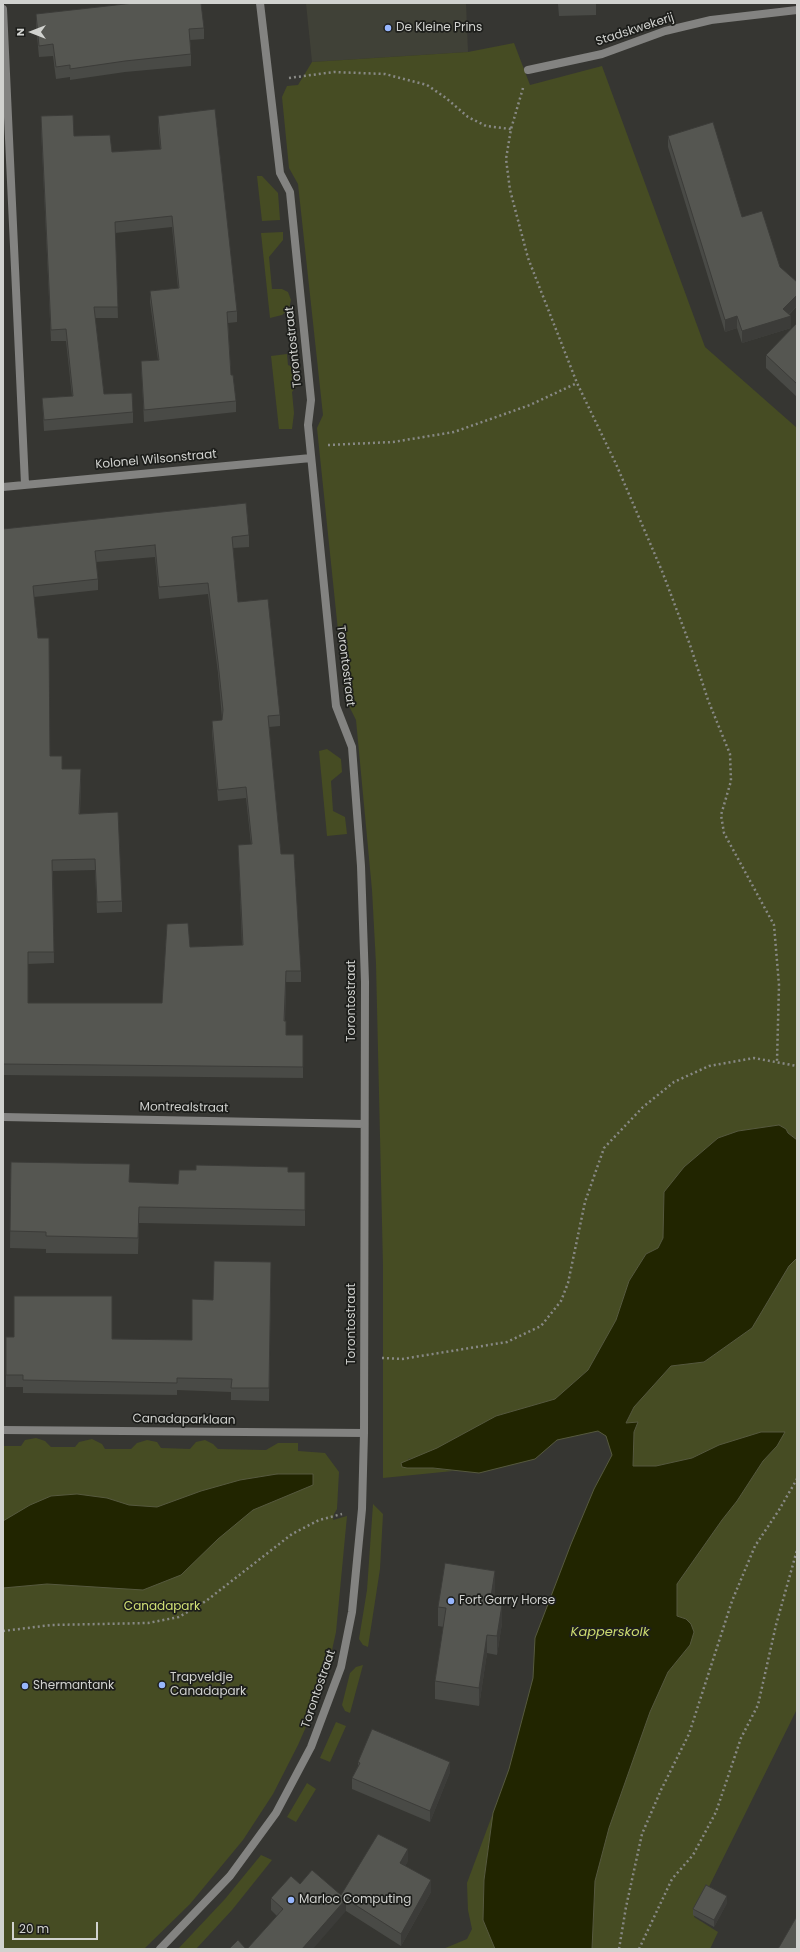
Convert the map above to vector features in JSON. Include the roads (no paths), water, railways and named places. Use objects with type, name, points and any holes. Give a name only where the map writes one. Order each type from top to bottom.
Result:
[{"type":"street","name":"Torontostraat","points":[[160,1949],[230,1876],[276,1814],[311,1747],[341,1667],[352,1612],[362,1509],[364,1433],[365,982],[361,866],[352,747],[336,706],[308,425],[311,400],[290,192],[280,173],[260,3]]},
{"type":"street","points":[[3,9],[25,484]]},
{"type":"street","name":"Stadskwekerij","points":[[528,70],[602,54],[665,31],[711,20],[797,10]]},
{"type":"street","name":"Kolonel Wilsonstraat","points":[[3,487],[311,458]]},
{"type":"street","name":"Montrealstraat","points":[[3,1117],[364,1124]]},
{"type":"street","name":"Canadaparklaan","points":[[3,1430],[364,1433]]},
{"type":"water","name":"Kapperskolk","points":[[779,1125],[786,1129],[788,1133],[797,1140],[797,1258],[789,1266],[752,1328],[704,1362],[671,1366],[634,1407],[626,1423],[638,1422],[634,1432],[633,1466],[656,1466],[692,1458],[719,1445],[761,1432],[785,1432],[777,1446],[763,1461],[737,1501],[677,1584],[677,1616],[686,1619],[691,1624],[694,1632],[690,1645],[668,1672],[650,1712],[609,1828],[595,1881],[592,1949],[495,1949],[483,1920],[484,1880],[493,1813],[509,1769],[533,1678],[535,1638],[594,1489],[612,1455],[606,1436],[598,1431],[557,1440],[535,1459],[479,1473],[433,1468],[407,1468],[402,1467],[401,1463],[437,1448],[496,1416],[555,1399],[588,1370],[616,1320],[629,1281],[646,1254],[658,1248],[663,1238],[664,1192],[684,1167],[718,1138],[738,1131]]},
{"type":"water","points":[[277,1474],[313,1474],[313,1485],[253,1510],[218,1539],[181,1575],[143,1590],[47,1584],[3,1588],[3,1521],[30,1505],[51,1496],[77,1494],[107,1498],[129,1505],[157,1507],[201,1491],[240,1480]]},
{"type":"place","name":"De Kleine Prins","points":[[388,28]]},
{"type":"place","name":"Fort Garry Horse","points":[[451,1601]]},
{"type":"place","name":"Trapveldje Canadapark","points":[[162,1685]]},
{"type":"place","name":"Shermantank","points":[[25,1686]]},
{"type":"place","name":"Marloc Computing","points":[[291,1900]]},
{"type":"park label","name":"Canadapark","points":[[162,1607]]}]
